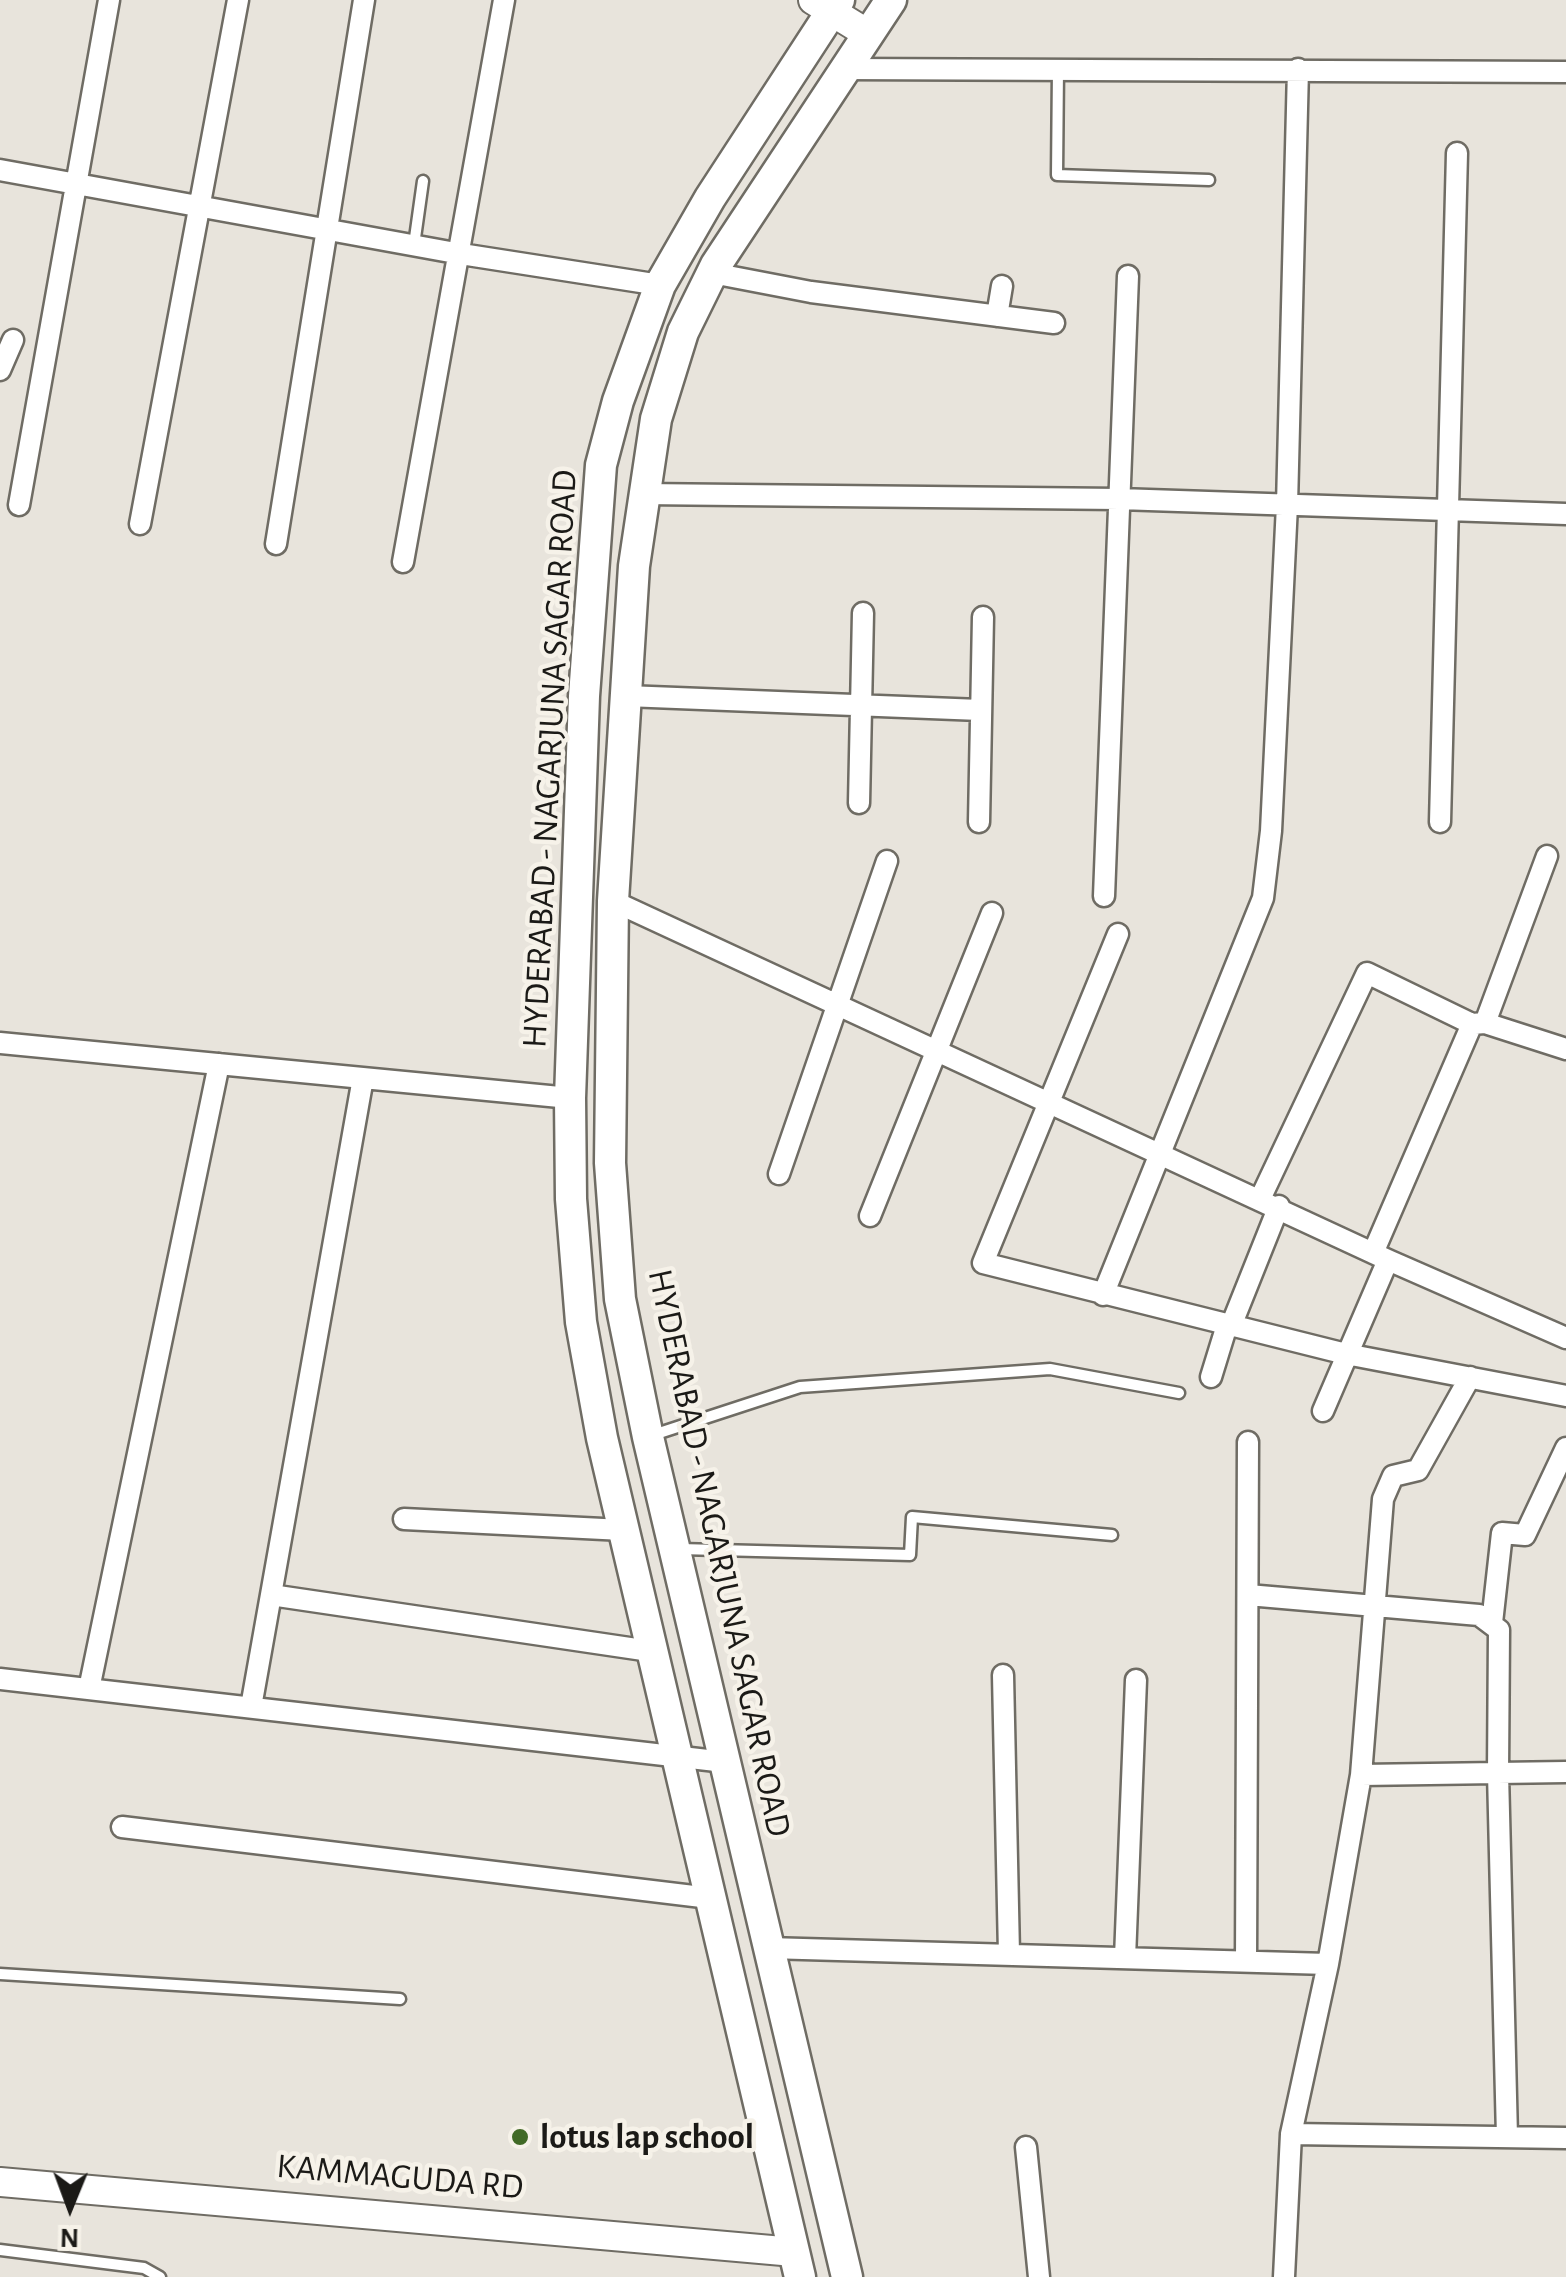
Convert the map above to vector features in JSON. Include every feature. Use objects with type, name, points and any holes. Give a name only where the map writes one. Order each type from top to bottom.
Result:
[{"type":"main road","name":"HYDERABAD - NAGARJUNA SAGAR ROAD","points":[[847,2277],[648,1437],[620,1299],[610,1162],[613,901],[642,494],[656,419],[683,332],[712,273],[891,0]]},
{"type":"main road","name":"HYDERABAD - NAGARJUNA SAGAR ROAD","points":[[797,2264],[680,1760],[650,1651],[581,1322],[571,1199],[570,1098],[584,696],[601,465],[618,401],[660,286],[828,4]]},
{"type":"street","points":[[19,506],[109,0]]},
{"type":"street","points":[[140,524],[238,0]]},
{"type":"street","points":[[276,544],[364,0]]},
{"type":"street","points":[[404,562],[504,0]]},
{"type":"street","points":[[828,4],[868,34]]},
{"type":"street","points":[[843,69],[1566,72]]},
{"type":"street","points":[[1104,1295],[1263,898],[1271,830],[1287,505],[1298,69]]},
{"type":"street","points":[[1440,822],[1451,511],[1457,153]]},
{"type":"street","points":[[0,170],[414,246],[660,286]]},
{"type":"street","points":[[712,273],[811,292],[1054,324]]},
{"type":"street","points":[[1104,896],[1128,276]]},
{"type":"street","points":[[997,316],[1002,286]]},
{"type":"street","points":[[0,370],[13,340]]},
{"type":"street","points":[[642,494],[1120,499],[1566,514]]},
{"type":"street","points":[[859,803],[863,613]]},
{"type":"street","points":[[979,822],[984,618]]},
{"type":"street","points":[[626,696],[862,709],[980,710]]},
{"type":"street","points":[[1323,1411],[1380,1256],[1547,856]]},
{"type":"street","points":[[779,1174],[888,860]]},
{"type":"street","points":[[613,901],[1566,1338]]},
{"type":"street","points":[[870,1216],[992,913]]},
{"type":"street","points":[[1118,934],[984,1263],[1346,1354],[1566,1396]]},
{"type":"street","points":[[1211,1377],[1270,1202],[1367,973],[1479,1023],[1564,1042]]},
{"type":"street","points":[[0,1043],[570,1098]]},
{"type":"street","points":[[89,1689],[219,1064]]},
{"type":"street","points":[[251,1707],[363,1078]]},
{"type":"street","points":[[1284,2277],[1290,2134],[1328,1964],[1361,1775],[1383,1500],[1393,1476],[1418,1470],[1470,1377]]},
{"type":"street","points":[[1246,1962],[1248,1442]]},
{"type":"street","points":[[1492,1623],[1502,1533],[1525,1535],[1566,1448]]},
{"type":"street","points":[[404,1519],[623,1530]]},
{"type":"street","points":[[271,1594],[650,1651]]},
{"type":"street","points":[[1248,1596],[1479,1615],[1499,1630],[1502,1646],[1498,1773],[1507,2137]]},
{"type":"street","points":[[1003,1675],[1010,1954]]},
{"type":"street","points":[[0,1678],[680,1760],[725,1762]]},
{"type":"street","points":[[1125,1958],[1136,1680]]},
{"type":"street","points":[[1361,1775],[1566,1772]]},
{"type":"street","points":[[122,1826],[710,1898]]},
{"type":"street","points":[[768,1948],[1328,1964]]},
{"type":"street","points":[[1290,2134],[1566,2138]]},
{"type":"street","points":[[1026,2147],[1040,2277]]},
{"type":"street","name":"KAMMAGUDA RD","points":[[0,2182],[797,2264]]},
{"type":"lane","points":[[1058,69],[1057,174],[1209,180]]},
{"type":"lane","points":[[414,246],[422,181]]},
{"type":"lane","points":[[648,1437],[800,1387],[1050,1369],[1178,1394]]},
{"type":"lane","points":[[676,1549],[910,1555],[912,1517],[1112,1535]]},
{"type":"lane","points":[[0,1974],[400,2000]]},
{"type":"lane","points":[[0,2250],[144,2268],[160,2277]]},
{"type":"place","name":"lotus lap school","points":[[520,2137]]}]
